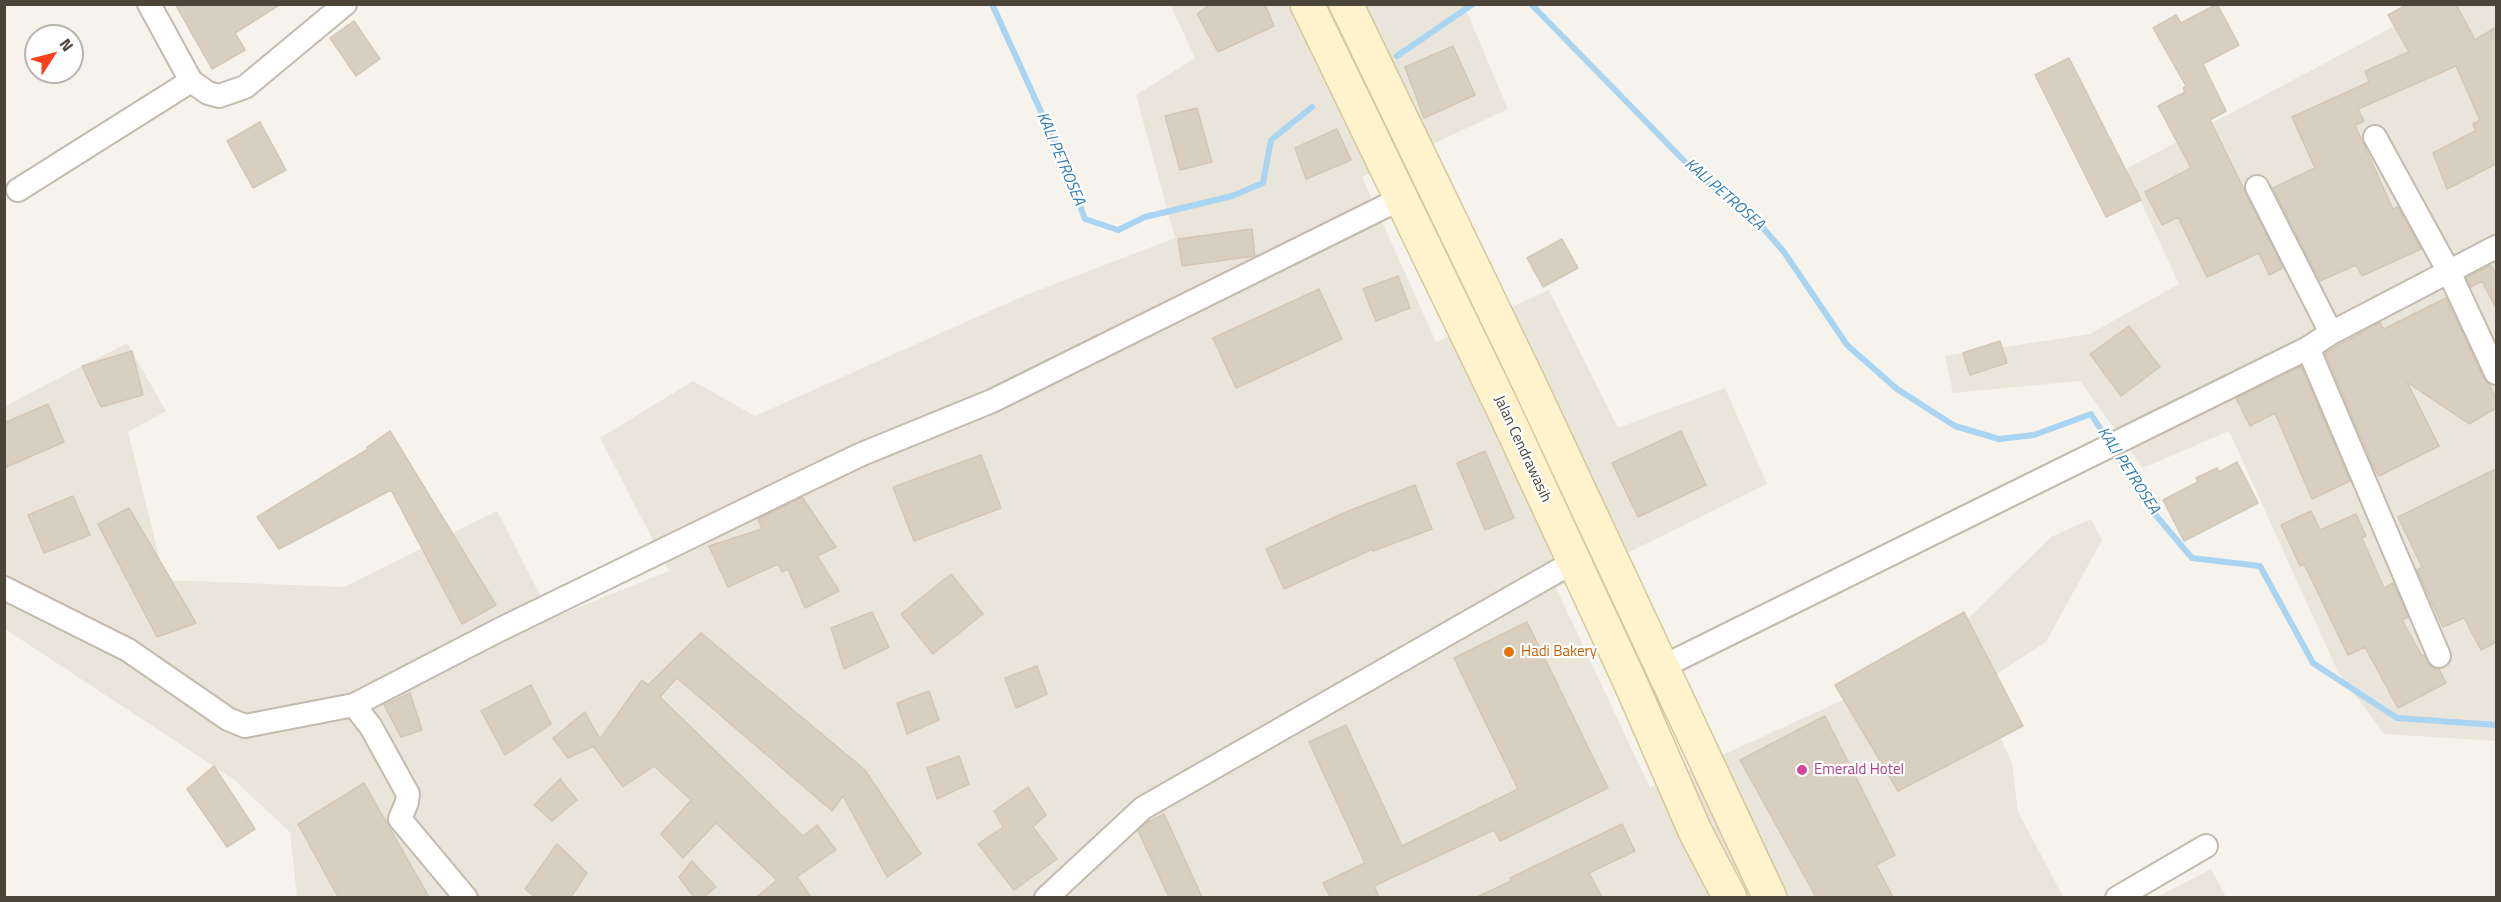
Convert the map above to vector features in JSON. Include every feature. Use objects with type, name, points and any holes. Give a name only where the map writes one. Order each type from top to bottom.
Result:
[{"type":"main road","name":"Jalan Cendrawasih","points":[[1307,4],[1575,561],[1584,587],[1631,684],[1695,831],[1730,897]]},
{"type":"main road","points":[[1346,4],[1529,383],[1770,897]]},
{"type":"street","points":[[149,4],[191,81],[208,93],[219,96],[244,87],[345,4]]},
{"type":"street","points":[[18,190],[191,81]]},
{"type":"street","points":[[2375,137],[2449,272],[2496,373]]},
{"type":"street","points":[[2257,187],[2331,333]]},
{"type":"street","points":[[4,588],[128,650],[228,719],[245,726],[354,705],[499,630],[799,484],[862,454],[992,401],[1402,198]]},
{"type":"street","points":[[1662,667],[2308,348],[2331,333],[2496,247]]},
{"type":"street","points":[[2308,348],[2439,656]]},
{"type":"street","points":[[1046,897],[1077,872],[1128,820],[1143,808],[1575,561]]},
{"type":"street","points":[[354,705],[371,728],[408,794],[400,819],[466,897]]},
{"type":"street","points":[[2116,897],[2206,846]]},
{"type":"shaded area","points":[[1170,4],[1464,5],[1508,109],[1362,177],[1436,342],[1549,290],[1618,428],[1725,388],[1767,484],[1556,588],[1650,788],[1922,664],[2051,537],[2091,519],[2102,540],[2046,642],[1976,687],[2012,763],[2018,812],[2064,898],[297,897],[290,832],[233,779],[5,629],[5,406],[127,343],[166,411],[128,432],[165,580],[344,587],[497,511],[552,618],[669,571],[600,438],[693,381],[755,416],[1026,295],[1175,238],[1136,95],[1195,58]]},
{"type":"shaded area","points":[[2434,5],[2496,5],[2496,741],[2384,734],[2338,672],[2229,431],[2143,468],[2080,381],[1953,393],[1945,356],[2090,334],[2179,284],[2126,169]]},
{"type":"shaded area","points":[[2211,869],[2226,897],[2157,897]]},
{"type":"building","points":[[175,4],[281,4],[235,33],[245,50],[212,69]]},
{"type":"building","points":[[1210,4],[1265,4],[1274,26],[1218,52],[1197,14]]},
{"type":"building","points":[[2217,4],[2239,45],[2203,64],[2226,111],[2210,120],[2283,268],[2269,275],[2259,253],[2207,277],[2178,217],[2162,225],[2145,192],[2191,168],[2158,106],[2185,92],[2183,88],[2186,86],[2153,28],[2176,15],[2181,23]]},
{"type":"building","points":[[2408,4],[2456,4],[2475,40],[2496,27],[2496,164],[2447,189],[2433,153],[2475,131],[2473,124],[2480,120],[2456,66],[2358,109],[2364,121],[2355,125],[2363,143],[2393,209],[2398,207],[2421,249],[2362,276],[2356,265],[2320,281],[2273,188],[2315,168],[2292,117],[2369,82],[2365,71],[2409,52],[2388,15]]},
{"type":"building","points":[[354,21],[380,59],[356,76],[330,38]]},
{"type":"building","points":[[1453,46],[1475,95],[1424,118],[1405,67]]},
{"type":"building","points":[[2069,58],[2141,200],[2106,217],[2035,75]]},
{"type":"building","points":[[1197,108],[1212,162],[1180,170],[1165,116]]},
{"type":"building","points":[[260,122],[286,170],[253,188],[227,141]]},
{"type":"building","points":[[1337,129],[1351,160],[1306,179],[1295,148]]},
{"type":"building","points":[[1252,229],[1255,256],[1182,266],[1178,239]]},
{"type":"building","points":[[1562,239],[1578,268],[1543,287],[1527,258]]},
{"type":"building","points":[[2491,265],[2496,274],[2496,308],[2482,281],[2471,287],[2466,278]]},
{"type":"building","points":[[1398,276],[1410,308],[1376,321],[1363,289]]},
{"type":"building","points":[[1319,289],[1342,339],[1236,388],[1213,338]]},
{"type":"building","points":[[2446,298],[2484,379],[2490,385],[2496,399],[2496,408],[2469,424],[2407,382],[2439,446],[2379,476],[2325,353],[2380,322],[2384,329]]},
{"type":"building","points":[[2129,326],[2160,367],[2121,396],[2090,354]]},
{"type":"building","points":[[2000,341],[2007,363],[1970,375],[1963,353]]},
{"type":"building","points":[[132,351],[143,395],[101,407],[82,366]]},
{"type":"building","points":[[2301,366],[2350,481],[2312,499],[2275,413],[2250,426],[2236,398]]},
{"type":"building","points":[[48,404],[64,442],[4,468],[4,423]]},
{"type":"building","points":[[390,431],[496,605],[462,624],[391,490],[279,549],[257,517],[368,449],[367,447]]},
{"type":"building","points":[[1681,431],[1706,485],[1638,517],[1612,463]]},
{"type":"building","points":[[1485,451],[1514,518],[1485,530],[1457,463]]},
{"type":"building","points":[[981,455],[1001,508],[914,541],[893,487]]},
{"type":"building","points":[[2237,462],[2258,503],[2184,541],[2163,500],[2198,482],[2196,478],[2217,468],[2219,472]]},
{"type":"building","points":[[2496,469],[2496,642],[2481,650],[2464,618],[2443,627],[2417,570],[2422,567],[2398,517]]},
{"type":"building","points":[[1415,485],[1432,529],[1373,551],[1373,549],[1284,589],[1266,549],[1346,512]]},
{"type":"building","points":[[73,496],[90,535],[44,553],[28,515]]},
{"type":"building","points":[[802,497],[836,547],[817,556],[839,591],[805,608],[788,569],[782,572],[778,564],[728,587],[709,546],[762,529],[758,519]]},
{"type":"building","points":[[129,508],[196,623],[157,637],[98,524]]},
{"type":"building","points":[[2311,511],[2320,530],[2356,514],[2366,536],[2362,538],[2384,588],[2393,583],[2408,617],[2402,620],[2422,656],[2424,655],[2430,666],[2439,669],[2446,683],[2398,708],[2365,647],[2348,655],[2304,564],[2300,566],[2281,525]]},
{"type":"building","points":[[951,574],[983,614],[933,654],[901,614]]},
{"type":"building","points":[[872,612],[889,647],[844,669],[831,628]]},
{"type":"building","points":[[1964,612],[2023,726],[1898,791],[1835,685]]},
{"type":"building","points":[[1527,622],[1608,788],[1500,841],[1494,830],[1374,886],[1379,897],[1330,897],[1323,883],[1365,863],[1309,742],[1346,725],[1402,846],[1518,789],[1454,658]]},
{"type":"building","points":[[701,633],[865,770],[921,854],[887,877],[843,796],[832,811],[677,678],[660,697],[803,836],[817,825],[836,850],[797,877],[811,897],[757,897],[777,880],[716,823],[683,858],[661,834],[691,800],[654,766],[623,787],[594,747],[596,745],[568,758],[553,738],[585,712],[600,739],[642,680],[648,685]]},
{"type":"building","points":[[1037,666],[1047,694],[1016,708],[1005,678]]},
{"type":"building","points":[[531,685],[551,724],[505,755],[481,711]]},
{"type":"building","points":[[929,691],[939,720],[907,734],[897,703]]},
{"type":"building","points":[[410,693],[422,730],[401,737],[384,705]]},
{"type":"building","points":[[1825,716],[1895,855],[1876,865],[1893,897],[1816,897],[1740,760]]},
{"type":"building","points":[[959,756],[969,784],[937,799],[927,768]]},
{"type":"building","points":[[214,766],[255,829],[227,847],[187,789]]},
{"type":"building","points":[[560,779],[577,800],[552,821],[534,805]]},
{"type":"building","points":[[364,783],[429,897],[338,897],[298,824]]},
{"type":"building","points":[[1028,787],[1046,815],[1033,827],[1057,859],[1014,890],[978,844],[1003,827],[994,811]]},
{"type":"building","points":[[1164,814],[1202,897],[1169,897],[1138,831],[1148,822]]},
{"type":"building","points":[[1622,824],[1635,851],[1589,873],[1602,897],[1477,897],[1511,881],[1510,878]]},
{"type":"building","points":[[557,844],[587,873],[571,897],[535,897],[525,889]]},
{"type":"building","points":[[692,861],[716,887],[704,897],[694,897],[679,877]]},
{"type":"waterway","name":"KALI PETROSEA","points":[[992,4],[1063,160],[1085,219],[1118,230],[1145,217],[1232,196],[1263,183],[1271,140],[1312,107]]},
{"type":"waterway","name":"KALI PETROSEA","points":[[1397,56],[1473,4]]},
{"type":"waterway","name":"KALI PETROSEA","points":[[1531,4],[1700,177],[1750,213],[1784,252],[1847,345],[1897,389],[1955,426],[1999,439],[2034,435],[2091,414],[2154,513],[2192,558],[2260,566],[2313,663],[2397,718],[2496,725]]},
{"type":"place","name":"Hadi Bakery","points":[[1509,652]]},
{"type":"place","name":"Emerald Hotel","points":[[1802,770]]}]
